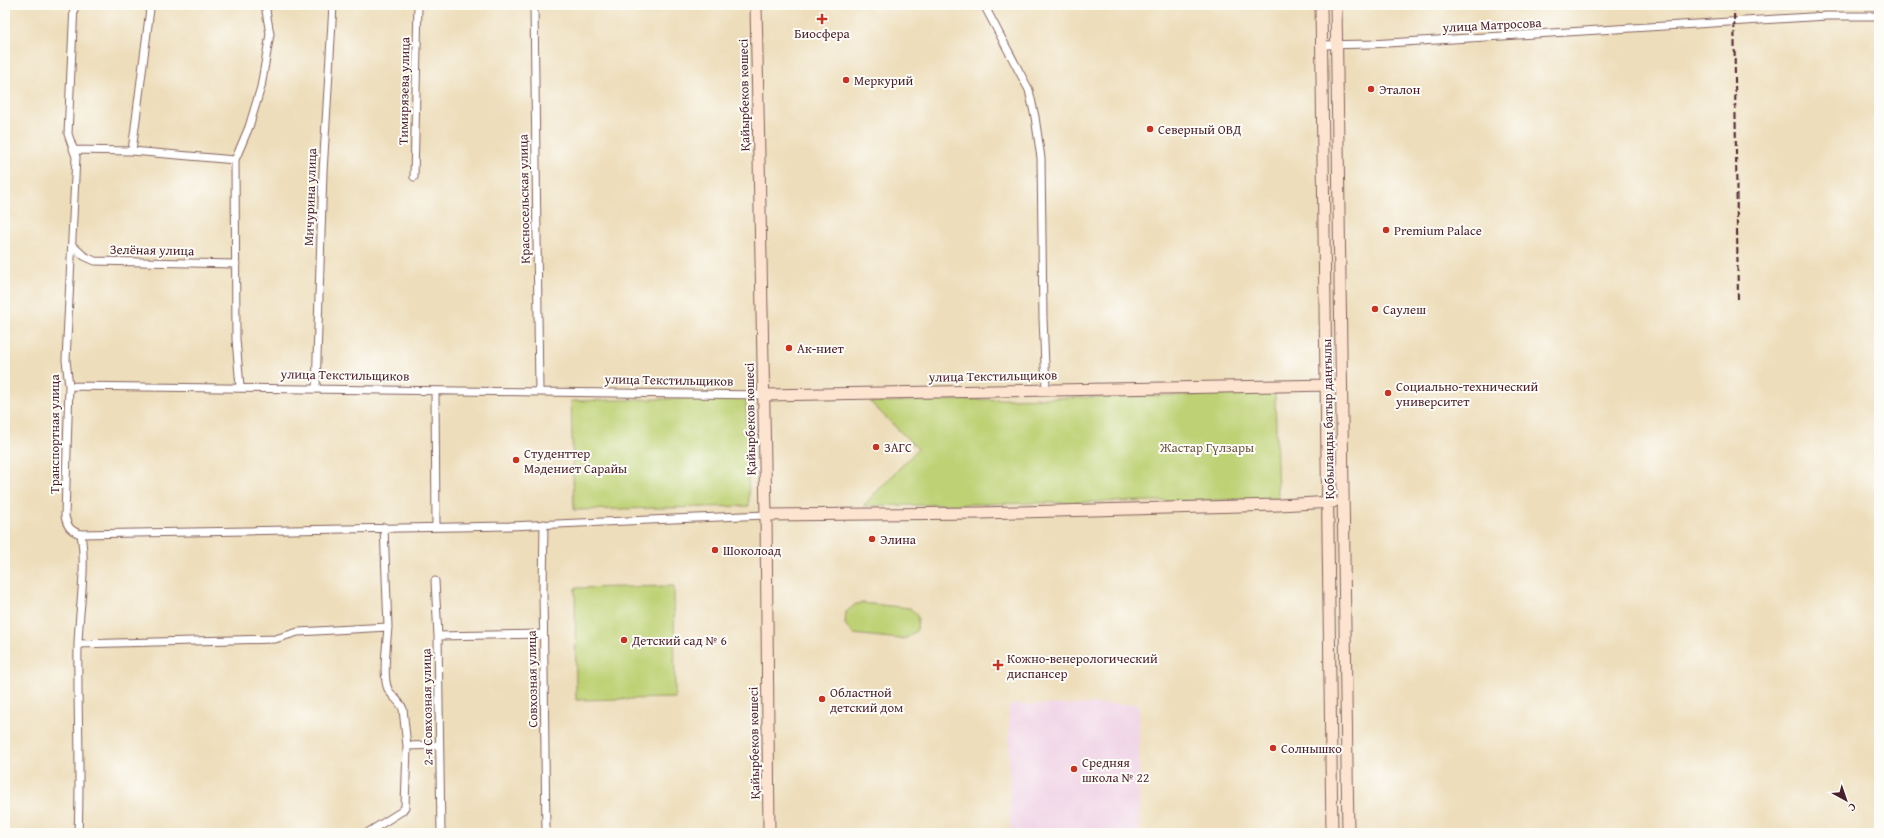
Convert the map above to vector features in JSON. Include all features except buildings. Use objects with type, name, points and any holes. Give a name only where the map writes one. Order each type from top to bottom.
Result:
[{"type":"street","name":"Транспортная улица","points":[[74,5],[68,134],[76,157],[66,360],[69,386],[65,516],[67,524],[71,530],[81,534]]},
{"type":"street","points":[[240,387],[236,339],[235,160],[250,127],[261,87],[270,34],[266,11],[268,5]]},
{"type":"street","name":"Мичурина улица","points":[[316,389],[323,172],[333,5]]},
{"type":"street","name":"Тимирязева улица","points":[[414,177],[418,5]]},
{"type":"street","name":"Красносельская улица","points":[[534,5],[539,392]]},
{"type":"street","name":"Қайырбеков көшесі","points":[[756,5],[766,515],[769,833]]},
{"type":"street","points":[[984,5],[1028,90],[1035,117],[1042,158],[1043,318],[1046,389]]},
{"type":"street","name":"Қобыланды батыр даңғылы","points":[[1321,5],[1332,833]]},
{"type":"street","name":"Қобыланды батыр даңғылы","points":[[1336,5],[1348,833]]},
{"type":"street","points":[[132,151],[150,9]]},
{"type":"street","name":"улица Матросова","points":[[1322,45],[1531,35],[1827,16],[1879,16]]},
{"type":"street","points":[[74,150],[132,151],[235,160]]},
{"type":"street","name":"Зелёная улица","points":[[72,245],[84,256],[95,261],[236,264]]},
{"type":"street","name":"улица Текстильщиков","points":[[69,386],[240,387],[764,395],[1341,385]]},
{"type":"street","points":[[435,391],[436,527]]},
{"type":"street","points":[[78,833],[80,749],[78,644],[83,555],[81,534],[436,527],[766,515],[981,513],[1327,503],[1343,501]]},
{"type":"street","name":"Совхозная улица","points":[[544,524],[543,634],[546,833]]},
{"type":"street","points":[[367,833],[402,811],[405,807],[407,746],[403,709],[401,704],[388,689],[386,677],[388,627],[384,527]]},
{"type":"street","name":"2-я Совхозная улица","points":[[435,581],[438,636],[441,833]]},
{"type":"street","points":[[78,644],[275,639],[298,632],[388,627]]},
{"type":"street","points":[[438,636],[543,634]]},
{"type":"street","points":[[407,746],[439,745]]},
{"type":"shaded area","name":"Средняя школа № 22","points":[[1139,704],[1139,833],[1010,833],[1009,705]]},
{"type":"green space","name":"Жастар Гүлзары","points":[[1275,393],[1278,499],[863,506],[918,449],[870,402]]},
{"type":"green space","points":[[746,397],[749,506],[574,510],[571,401]]},
{"type":"green space","points":[[674,586],[675,698],[576,700],[575,588]]},
{"type":"green space","points":[[862,603],[910,608],[918,617],[917,630],[907,638],[900,639],[853,634],[845,624],[846,612],[856,604]]},
{"type":"railway","points":[[1734,5],[1738,300]]},
{"type":"place","name":"Биосфера","points":[[822,19]]},
{"type":"place","name":"Меркурий","points":[[846,80]]},
{"type":"place","name":"Эталон","points":[[1371,89]]},
{"type":"place","name":"Северный ОВД","points":[[1150,129]]},
{"type":"place","name":"Premium Palace","points":[[1386,230]]},
{"type":"place","name":"Саулеш","points":[[1375,309]]},
{"type":"place","name":"Ак-ниет","points":[[789,348]]},
{"type":"place","name":"Социально-технический университет","points":[[1388,393]]},
{"type":"place","name":"ЗАГС","points":[[876,447]]},
{"type":"place","name":"Студенттер Мәдениет Сарайы","points":[[516,460]]},
{"type":"place","name":"Элина","points":[[872,539]]},
{"type":"place","name":"Шоколоад","points":[[715,550]]},
{"type":"place","name":"Детский сад № 6","points":[[624,640]]},
{"type":"place","name":"Кожно-венерологический диспансер","points":[[998,665]]},
{"type":"place","name":"Областной детский дом","points":[[822,699]]},
{"type":"place","name":"Солнышко","points":[[1273,748]]},
{"type":"place","name":"Средняя школа № 22","points":[[1074,769]]}]
